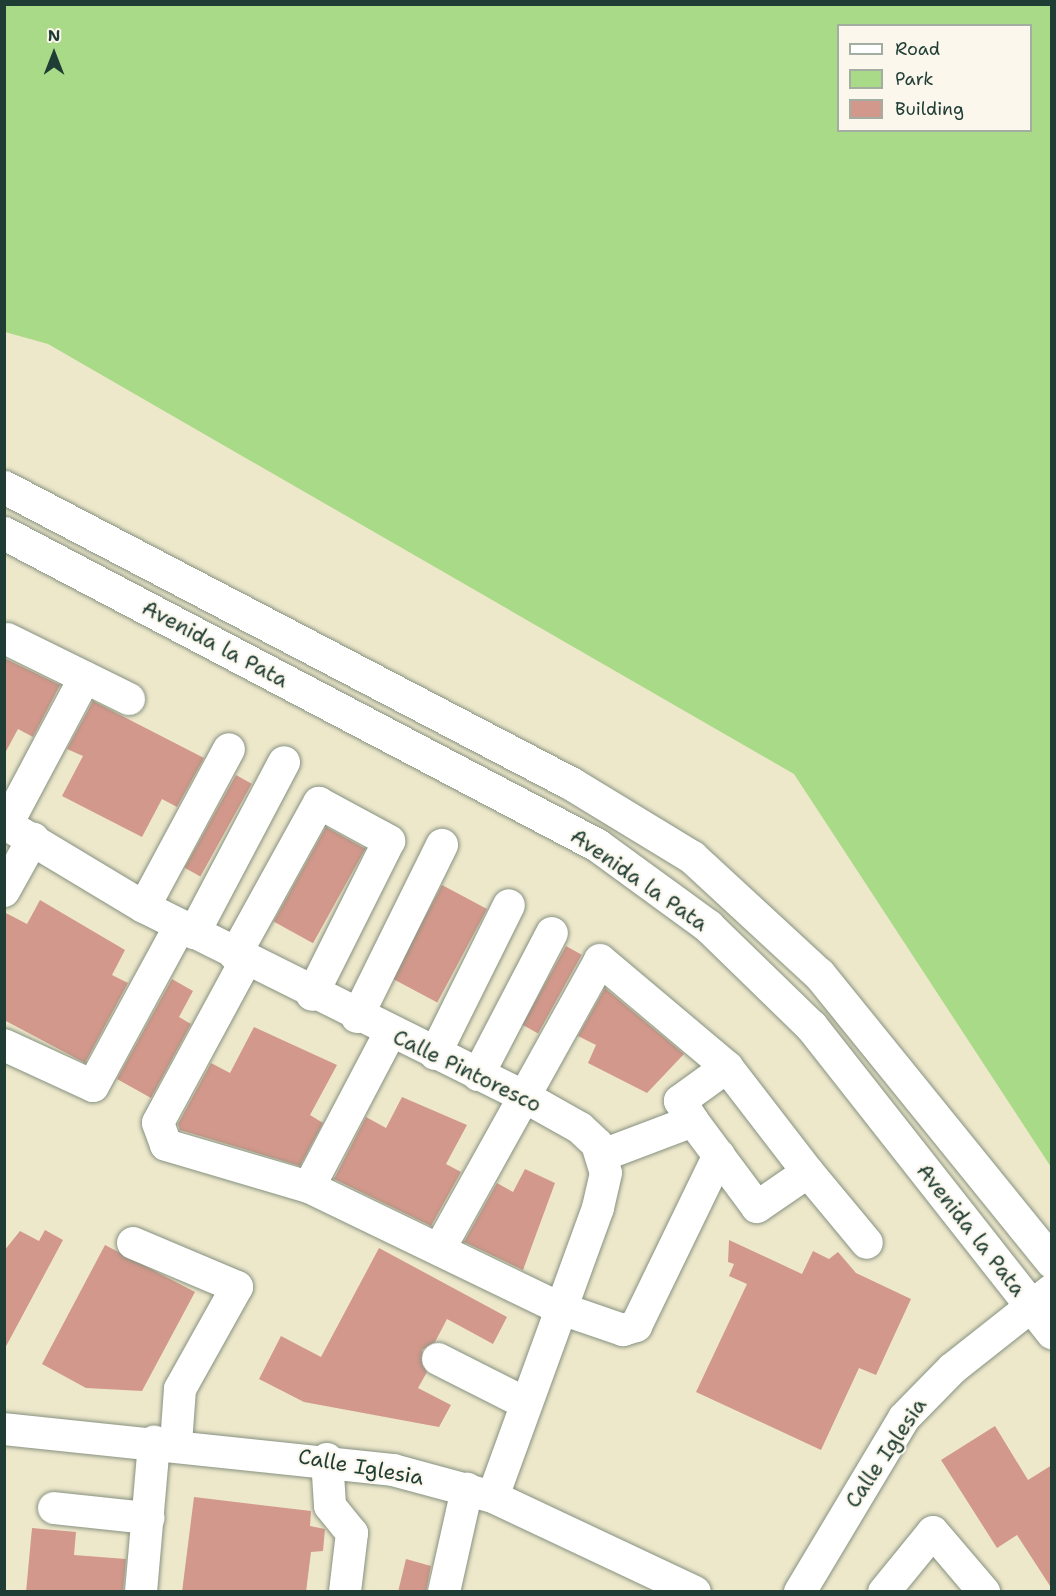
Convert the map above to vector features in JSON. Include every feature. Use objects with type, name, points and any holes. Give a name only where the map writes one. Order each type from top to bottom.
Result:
[{"type":"main road","name":"Avenida la Pata","points":[[4,487],[572,784],[692,857],[819,974],[1052,1262]]},
{"type":"main road","name":"Avenida la Pata","points":[[4,533],[597,845],[708,926],[811,1026],[1041,1298],[1052,1332]]},
{"type":"street","points":[[8,639],[129,699]]},
{"type":"street","points":[[4,891],[15,829],[85,677]]},
{"type":"street","points":[[144,907],[229,749]]},
{"type":"street","points":[[4,1045],[93,1086],[284,762]]},
{"type":"street","points":[[312,995],[389,842],[319,803],[158,1124],[166,1145],[309,1187],[440,1248],[559,1308],[613,1329],[636,1326],[719,1155]]},
{"type":"street","name":"Calle Pintoresco","points":[[15,829],[144,907],[187,930],[312,995],[525,1097],[580,1128],[603,1155]]},
{"type":"street","points":[[357,1017],[442,845]]},
{"type":"street","points":[[435,1053],[509,905]]},
{"type":"street","points":[[478,1075],[552,933]]},
{"type":"street","points":[[440,1248],[600,960],[727,1067],[808,1172],[867,1242]]},
{"type":"street","points":[[309,1187],[390,1033]]},
{"type":"street","points":[[727,1067],[680,1101],[757,1207],[808,1172]]},
{"type":"street","points":[[444,1592],[480,1493],[525,1403],[603,1192],[603,1155],[693,1120]]},
{"type":"street","points":[[133,1243],[237,1287],[180,1389],[148,1518],[141,1592]]},
{"type":"street","name":"Calle Iglesia","points":[[800,1592],[904,1418],[952,1368],[1041,1298]]},
{"type":"street","points":[[438,1359],[525,1403]]},
{"type":"street","name":"Calle Iglesia","points":[[4,1429],[327,1459],[480,1493],[695,1592]]},
{"type":"street","points":[[327,1459],[330,1506],[352,1533],[345,1592]]},
{"type":"street","points":[[54,1508],[148,1518]]},
{"type":"street","points":[[884,1592],[933,1532],[984,1592]]},
{"type":"green space","points":[[4,5],[1051,5],[1051,1167],[794,774],[48,344],[5,332]]},
{"type":"building","points":[[4,658],[60,685],[33,737],[18,729],[4,755]]},
{"type":"building","points":[[93,701],[204,758],[177,807],[162,799],[142,837],[62,796],[83,756],[67,749]]},
{"type":"building","points":[[236,775],[252,784],[200,876],[185,868]]},
{"type":"building","points":[[326,827],[365,849],[313,943],[274,921]]},
{"type":"building","points":[[442,885],[487,909],[437,1003],[392,979]]},
{"type":"building","points":[[40,900],[125,950],[112,975],[128,983],[85,1063],[4,1020],[4,912],[27,924]]},
{"type":"building","points":[[566,946],[582,955],[538,1033],[522,1025]]},
{"type":"building","points":[[172,979],[193,991],[179,1017],[191,1024],[151,1098],[117,1079]]},
{"type":"building","points":[[605,988],[684,1054],[647,1093],[588,1063],[596,1045],[578,1036]]},
{"type":"building","points":[[254,1027],[337,1065],[310,1115],[323,1123],[300,1166],[180,1130],[178,1124],[211,1063],[230,1073]]},
{"type":"building","points":[[402,1097],[467,1125],[446,1164],[461,1172],[431,1226],[334,1179],[366,1117],[386,1128]]},
{"type":"building","points":[[525,1169],[555,1183],[523,1270],[464,1242],[497,1183],[513,1192]]},
{"type":"building","points":[[45,1230],[63,1240],[4,1350],[4,1251],[20,1231],[39,1241]]},
{"type":"building","points":[[729,1240],[802,1274],[813,1251],[829,1259],[838,1252],[856,1273],[911,1299],[876,1375],[859,1368],[821,1450],[696,1392],[747,1284],[729,1276],[734,1264],[728,1262]]},
{"type":"building","points":[[105,1245],[195,1292],[142,1391],[86,1388],[42,1364]]},
{"type":"building","points":[[379,1248],[507,1317],[493,1344],[447,1319],[435,1342],[422,1350],[427,1372],[418,1388],[451,1405],[439,1427],[304,1402],[259,1379],[281,1336],[321,1357]]},
{"type":"building","points":[[995,1426],[1028,1480],[1052,1465],[1052,1589],[1017,1535],[997,1548],[941,1460]]},
{"type":"building","points":[[194,1497],[311,1511],[310,1526],[325,1529],[323,1551],[311,1552],[306,1592],[182,1592]]},
{"type":"building","points":[[32,1528],[76,1532],[74,1555],[126,1559],[123,1592],[26,1592]]},
{"type":"building","points":[[406,1559],[431,1566],[426,1592],[398,1592]]}]
